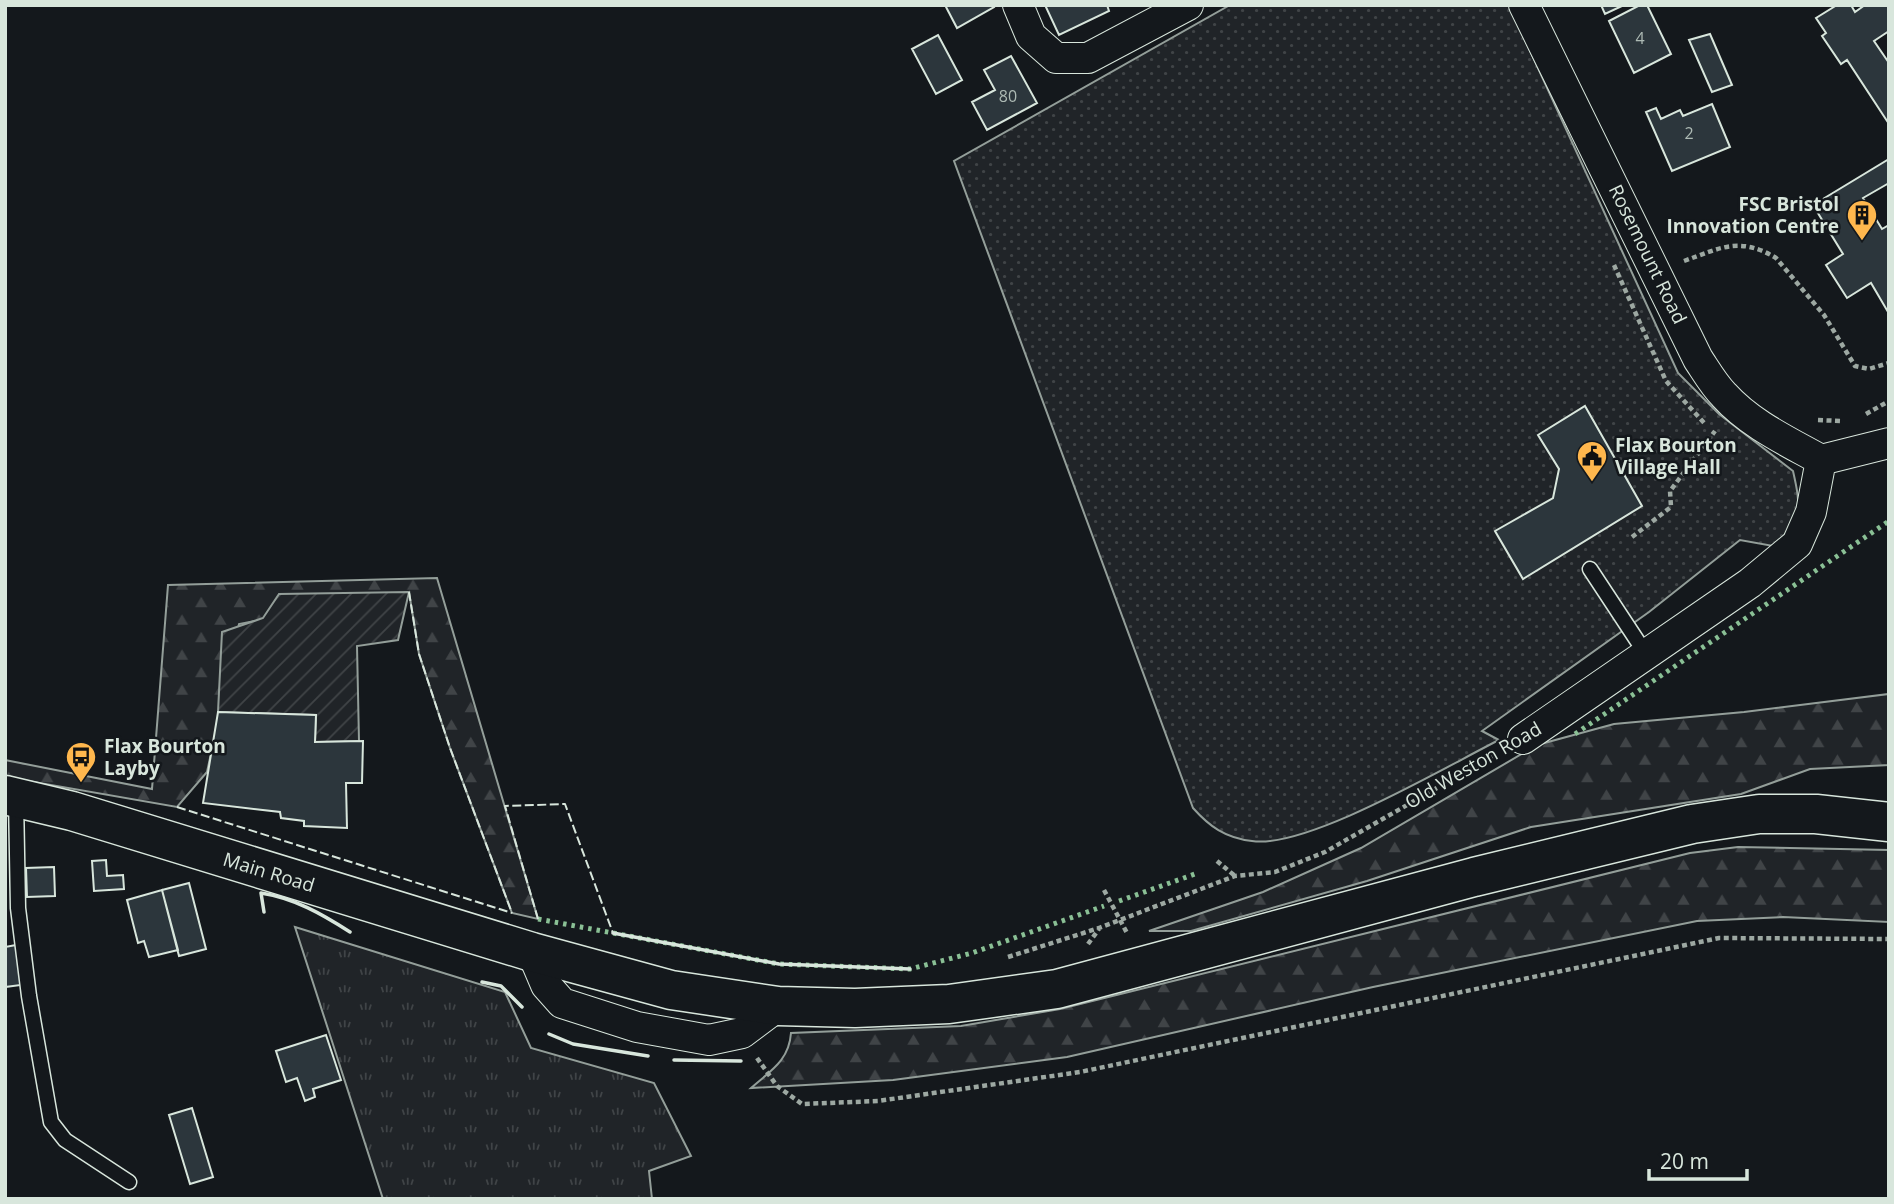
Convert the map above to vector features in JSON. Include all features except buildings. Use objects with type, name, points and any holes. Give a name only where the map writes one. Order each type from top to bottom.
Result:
[{"type":"main road","name":"Main Road","points":[[11,796],[85,815],[532,952],[671,990],[778,1006],[855,1008],[998,999],[1057,989],[1474,877],[1692,824],[1759,814],[1816,814]]},
{"type":"main road","points":[[1816,814],[1889,804]]},
{"type":"main road","points":[[1816,814],[1889,822]]},
{"type":"street","points":[[1018,5],[1031,36],[1056,58],[1088,58],[1188,5]]},
{"type":"street","name":"Rosemount Road","points":[[1524,5],[1657,270],[1698,359],[1724,396],[1764,428],[1821,460]]},
{"type":"street","points":[[1821,460],[1889,443]]},
{"type":"street","name":"Old Weston Road","points":[[1523,739],[1750,583],[1797,544],[1811,512],[1821,460]]},
{"type":"street","points":[[532,952],[546,985],[562,1003],[600,1017],[680,1036],[709,1040],[742,1033],[778,1006]]},
{"type":"lane","points":[[1590,569],[1646,654]]},
{"type":"lane","points":[[11,796],[11,856],[29,996],[51,1122],[65,1140],[129,1182]]},
{"type":"path","points":[[1657,270],[1734,243],[1768,253],[1815,304],[1855,366],[1869,369],[1889,363]]},
{"type":"path","points":[[1856,418],[1889,401]]},
{"type":"path","points":[[1809,419],[1844,421]]},
{"type":"path","points":[[1632,537],[1671,508],[1670,491],[1715,431]]},
{"type":"path","name":"Old Weston Road","points":[[1002,960],[1099,928],[1235,876],[1275,872],[1325,852],[1437,785],[1523,739]]},
{"type":"path","points":[[1217,861],[1235,876]]},
{"type":"path","points":[[1104,890],[1121,919],[1140,966]]},
{"type":"path","points":[[742,1033],[777,1086],[802,1104],[878,1101],[1080,1072],[1719,938],[1889,939]]},
{"type":"green space","points":[[1230,5],[1509,5],[1678,373],[1719,414],[1793,471],[1798,504],[1795,521],[1773,546],[1740,540],[1649,612],[1482,731],[1499,740],[1340,820],[1276,840],[1252,841],[1226,834],[1212,826],[1193,808],[954,161]]},
{"type":"green space","points":[[437,578],[538,919],[512,913],[450,748],[419,654],[409,592],[239,624],[207,772],[177,807],[5,777],[5,760],[152,789],[168,585]]},
{"type":"green space","points":[[409,592],[398,640],[357,646],[359,741],[315,742],[316,715],[218,712],[222,632],[263,618],[279,594]]},
{"type":"green space","points":[[1889,694],[1889,765],[1810,769],[1741,794],[1531,827],[1367,881],[1191,931],[1149,931],[1263,892],[1361,848],[1537,745],[1614,724],[1744,712]]},
{"type":"green space","points":[[1738,847],[1889,850],[1889,922],[1783,917],[1697,921],[1373,987],[1067,1057],[893,1080],[751,1088],[782,1058],[787,1051],[791,1033],[961,1026],[1060,1009],[1690,853]]},
{"type":"green space","points":[[295,927],[505,992],[531,1048],[654,1083],[691,1156],[649,1171],[652,1199],[383,1199]]},
{"type":"hedge","points":[[1575,734],[1889,521]]},
{"type":"hedge","points":[[1119,901],[1195,874]]},
{"type":"hedge","points":[[538,919],[779,964],[910,969],[972,953],[1104,906]]},
{"type":"fence","points":[[409,592],[419,654],[450,748],[512,913]]},
{"type":"fence","points":[[538,919],[505,806],[565,804],[613,933]]},
{"type":"fence","points":[[177,807],[512,913]]},
{"type":"wall","points":[[264,912],[261,893],[307,908],[350,932]]},
{"type":"wall","points":[[613,933],[779,964],[910,969]]},
{"type":"wall","points":[[482,982],[501,986],[522,1007]]},
{"type":"wall","points":[[549,1034],[573,1044],[648,1056]]},
{"type":"wall","points":[[674,1060],[741,1061]]},
{"type":"place","name":"FSC Bristol Innovation Centre","points":[[1862,242]]},
{"type":"place","name":"Flax Bourton Village Hall","points":[[1592,483]]},
{"type":"place","name":"Flax Bourton Layby","points":[[81,784]]}]
